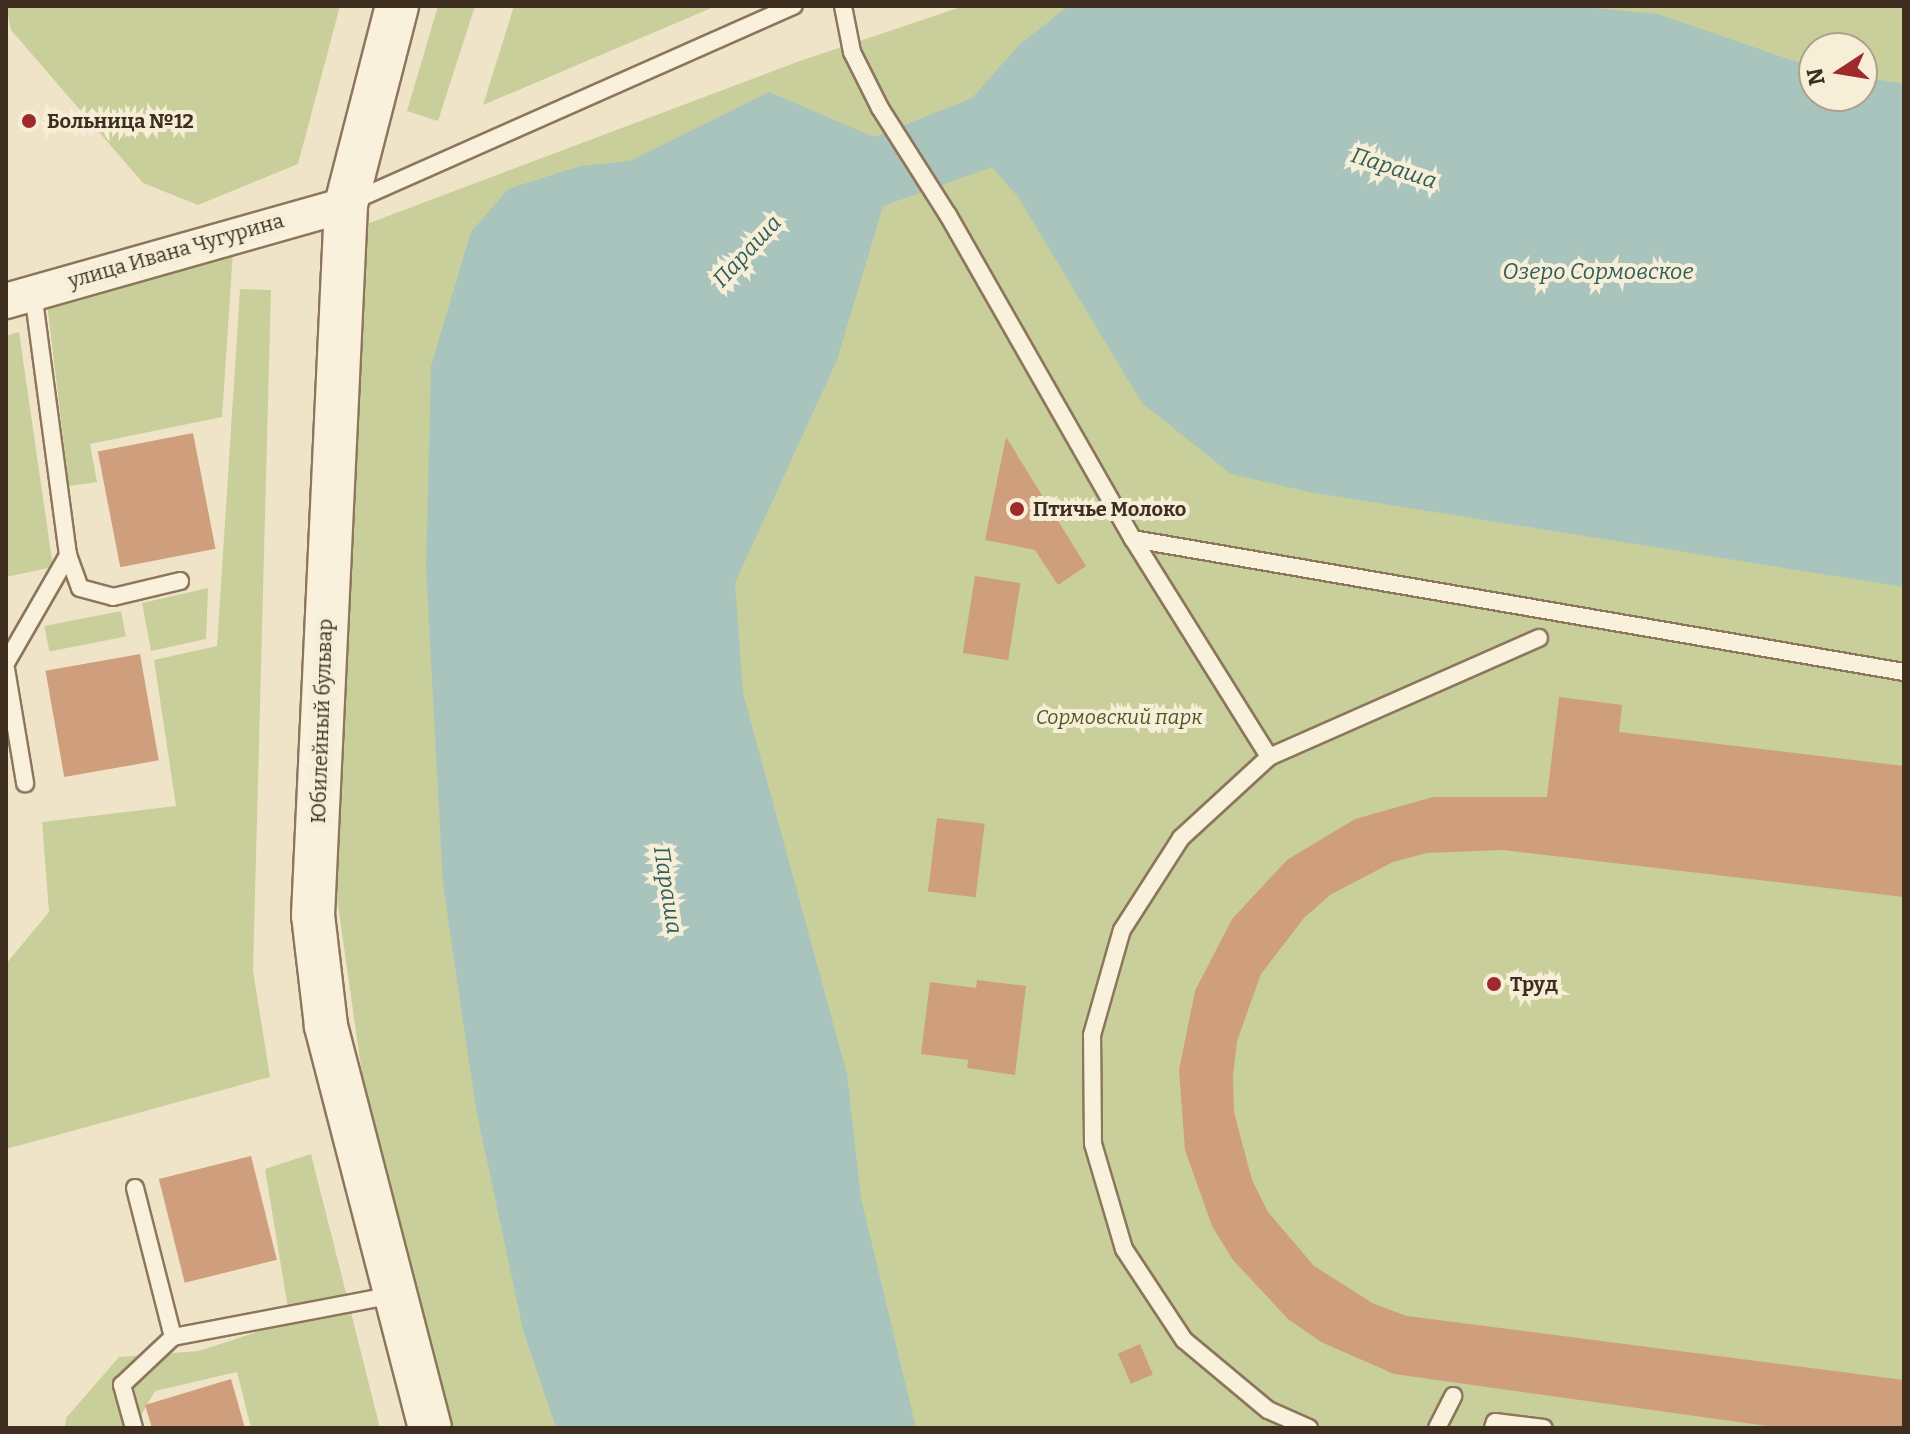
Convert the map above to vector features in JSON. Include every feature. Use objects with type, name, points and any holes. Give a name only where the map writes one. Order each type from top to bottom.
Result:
[{"type":"street","name":"Юбилейный бульвар","points":[[397,6],[346,205],[313,915],[326,1026],[430,1428]]},
{"type":"street","name":"улица Ивана Чугурина","points":[[19,296],[346,205]]},
{"type":"lane","points":[[346,205],[794,6]]},
{"type":"lane","points":[[843,6],[852,52],[880,108],[948,215],[1133,539],[1269,757]]},
{"type":"lane","points":[[19,296],[68,555],[80,588],[113,597],[180,581]]},
{"type":"lane","points":[[1133,539],[1904,672]]},
{"type":"lane","points":[[6,663],[68,555]]},
{"type":"lane","points":[[1309,1428],[1268,1410],[1184,1340],[1124,1249],[1093,1144],[1092,1035],[1122,930],[1181,838],[1269,757],[1539,638]]},
{"type":"lane","points":[[6,669],[25,783]]},
{"type":"lane","points":[[135,1188],[173,1337]]},
{"type":"lane","points":[[134,1428],[122,1385],[173,1337],[394,1295]]},
{"type":"lane","points":[[1437,1428],[1453,1396]]},
{"type":"lane","points":[[1493,1428],[1495,1422],[1544,1428]]},
{"type":"green space","points":[[6,6],[340,6],[298,164],[198,205],[143,183],[11,30]]},
{"type":"green space","points":[[438,6],[475,6],[438,121],[407,111]]},
{"type":"green space","points":[[514,6],[716,6],[483,105]]},
{"type":"green space","name":"Сормовский парк","points":[[964,6],[1904,6],[1904,1428],[453,1428],[364,1088],[334,877],[364,225],[797,62]]},
{"type":"green space","points":[[233,251],[222,417],[90,444],[97,482],[69,486],[47,304]]},
{"type":"green space","points":[[240,289],[271,290],[253,971],[270,1077],[6,1149],[6,964],[49,912],[42,822],[176,806],[154,660],[217,646]]},
{"type":"green space","points":[[19,332],[53,567],[6,577],[6,336]]},
{"type":"green space","points":[[208,588],[206,639],[151,651],[142,603]]},
{"type":"green space","points":[[121,611],[126,637],[49,651],[44,626]]},
{"type":"green space","points":[[311,1154],[380,1428],[251,1428],[237,1372],[155,1391],[134,1428],[65,1428],[66,1418],[119,1357],[199,1351],[290,1321],[265,1169]]},
{"type":"water","name":"Озеро Сормовское","points":[[1068,6],[1573,6],[1658,14],[1798,62],[1798,112],[1878,112],[1878,80],[1904,84],[1904,587],[1309,492],[1231,474],[1142,403],[1018,197],[992,167],[883,206],[837,360],[735,583],[743,693],[847,1074],[861,1198],[916,1428],[556,1428],[523,1330],[476,1109],[443,885],[426,568],[431,366],[471,232],[508,189],[580,166],[630,161],[769,92],[874,137],[972,98],[1019,45]]},
{"type":"building","points":[[193,433],[216,549],[120,567],[98,452]]},
{"type":"building","points":[[1006,437],[1086,566],[1058,585],[1035,550],[985,540]]},
{"type":"building","points":[[975,576],[1020,583],[1008,660],[963,653]]},
{"type":"building","points":[[140,654],[159,760],[64,777],[45,671]]},
{"type":"building","points":[[1559,697],[1622,705],[1619,732],[1904,766],[1904,897],[1503,850],[1427,853],[1393,862],[1330,895],[1304,918],[1261,974],[1237,1041],[1233,1076],[1234,1112],[1252,1180],[1268,1212],[1314,1266],[1374,1304],[1407,1316],[1904,1380],[1904,1428],[1781,1428],[1394,1374],[1321,1342],[1288,1319],[1233,1260],[1212,1226],[1185,1150],[1179,1070],[1195,991],[1232,919],[1287,860],[1355,819],[1433,797],[1547,797]]},
{"type":"building","points":[[937,818],[985,824],[976,897],[928,891]]},
{"type":"building","points":[[977,980],[1026,986],[1015,1075],[967,1068],[968,1060],[921,1054],[930,982],[976,988]]},
{"type":"building","points":[[251,1156],[277,1260],[185,1283],[159,1179]]},
{"type":"building","points":[[1140,1344],[1153,1374],[1131,1384],[1118,1353]]},
{"type":"building","points":[[231,1379],[245,1428],[152,1428],[145,1405]]},
{"type":"place","name":"Больница №12","points":[[29,121]]},
{"type":"place","name":"Птичье Молоко","points":[[1017,509]]},
{"type":"place","name":"Труд","points":[[1494,984]]},
{"type":"water label","name":"Параша","points":[[1394,168]]},
{"type":"water label","name":"Параша","points":[[747,251]]},
{"type":"water label","name":"Параша","points":[[668,890]]}]
